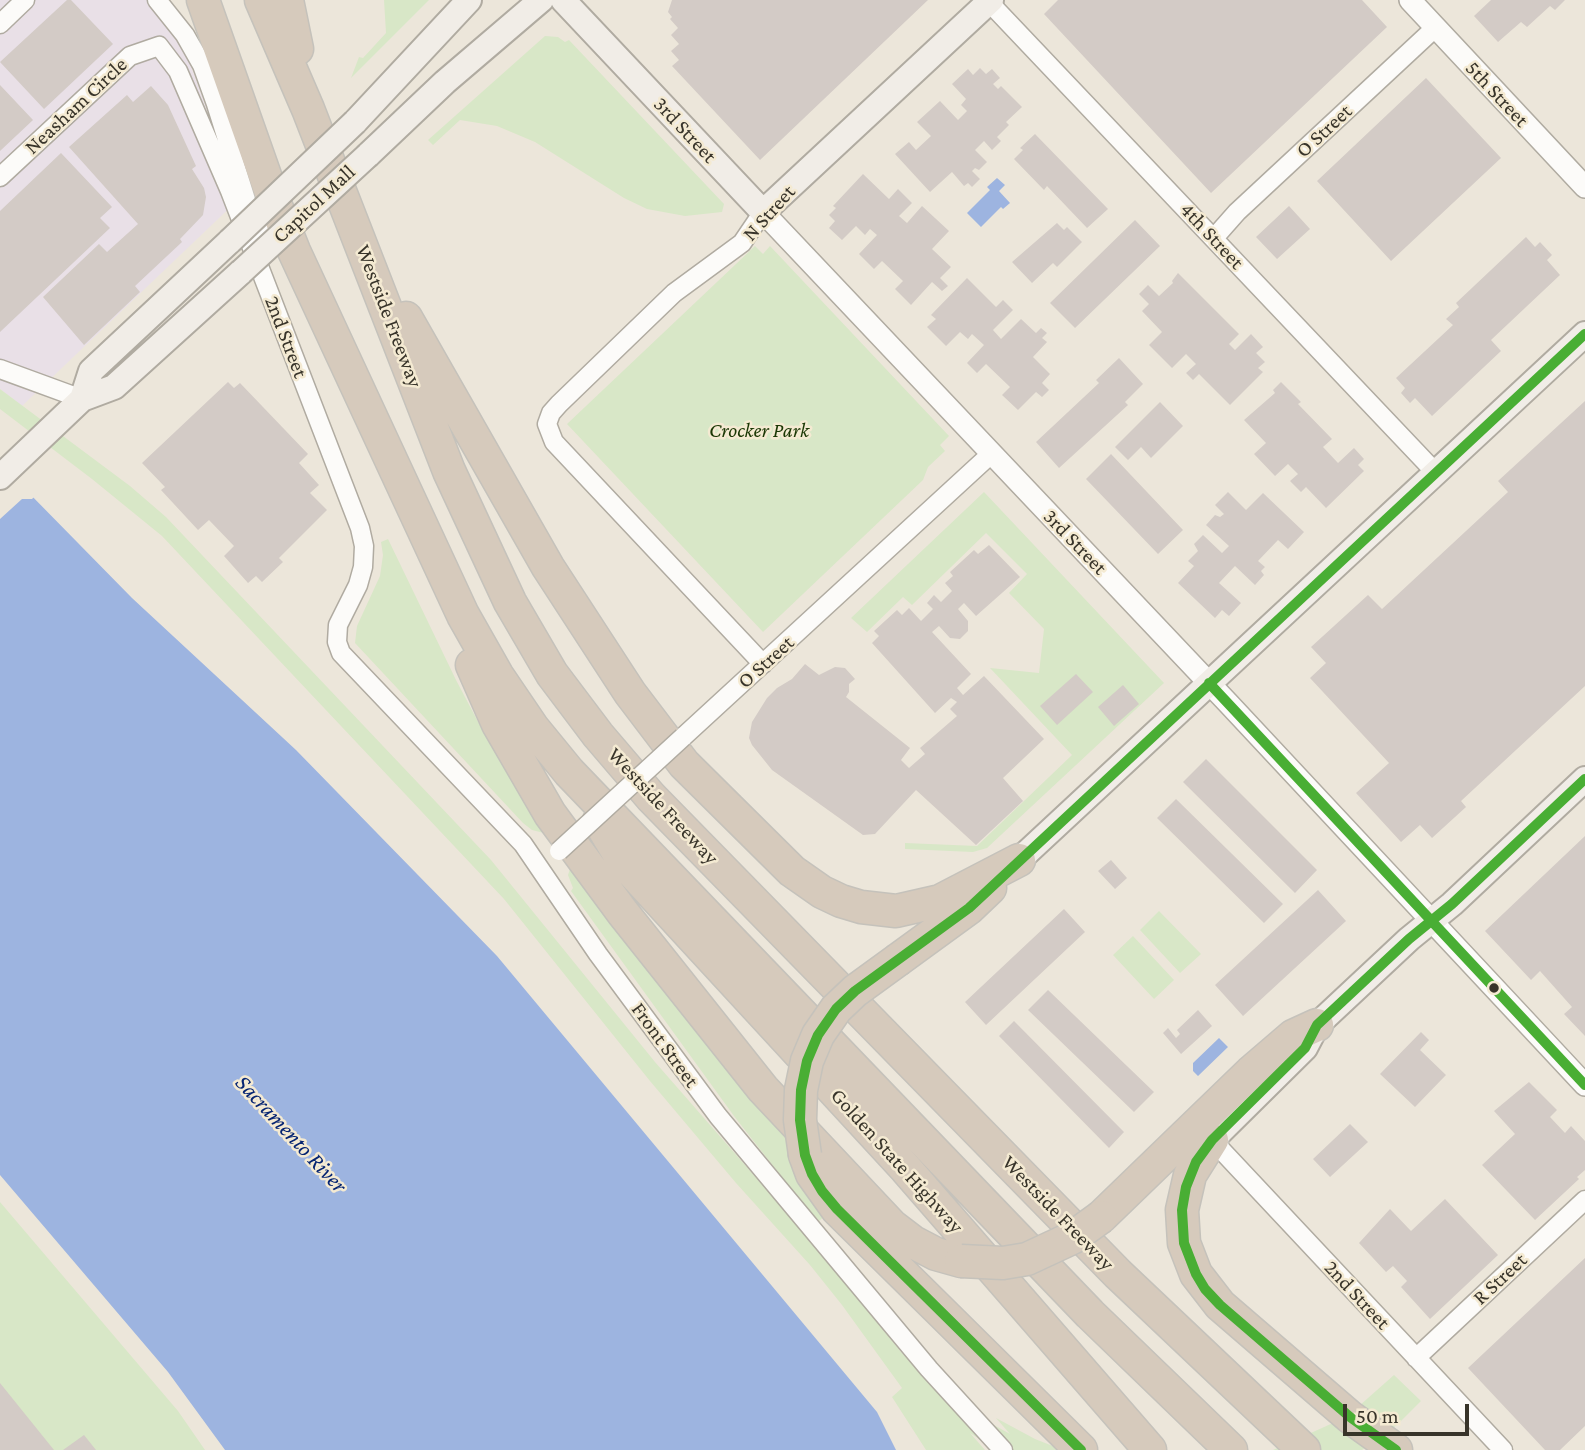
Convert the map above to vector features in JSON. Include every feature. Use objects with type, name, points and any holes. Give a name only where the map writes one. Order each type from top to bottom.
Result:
[{"type":"highway","name":"Westside Freeway","points":[[203,0],[294,251],[434,558],[497,676],[533,728],[569,772],[1090,1314],[1231,1450]]},
{"type":"highway","name":"Westside Freeway","points":[[261,0],[308,109],[449,471],[510,602],[552,674],[598,735],[660,807],[1118,1274],[1304,1450]]},
{"type":"highway","points":[[287,0],[308,109]]},
{"type":"highway","points":[[357,233],[548,567],[630,693],[684,764],[792,871],[822,892],[841,901],[861,908],[896,911],[940,901],[1019,860]]},
{"type":"highway","points":[[434,558],[461,638],[498,724],[550,814],[623,913],[763,1089],[892,1226],[913,1242],[936,1254],[974,1262],[1003,1263],[1027,1259],[1072,1238],[1101,1216],[1251,1072],[1293,1036],[1317,1025]]},
{"type":"highway","name":"Golden State Highway","points":[[569,772],[625,864],[906,1169],[1150,1450]]},
{"type":"highway","points":[[1019,860],[969,908],[855,991],[836,1009],[818,1035],[807,1061],[801,1090],[800,1120],[805,1155],[812,1174],[837,1209],[1081,1450]]},
{"type":"highway","points":[[1212,1140],[1190,1175],[1182,1210],[1184,1243],[1196,1274],[1220,1305],[1350,1417],[1396,1450]]},
{"type":"highway","points":[[1229,1377],[1329,1450]]},
{"type":"main road","name":"Capitol Mall","points":[[82,399],[92,371],[355,121],[469,0]]},
{"type":"main road","name":"Capitol Mall","points":[[6,471],[82,399],[114,387],[445,82],[541,0]]},
{"type":"main road","name":"3rd Street","points":[[563,0],[763,212]]},
{"type":"main road","name":"N Street","points":[[763,212],[989,1]]},
{"type":"main road","points":[[1019,860],[1585,334]]},
{"type":"main road","points":[[1212,1140],[1305,1048],[1317,1025],[1585,779]]},
{"type":"street","points":[[0,24],[25,0]]},
{"type":"street","name":"5th Street","points":[[1410,0],[1585,187]]},
{"type":"street","name":"4th Street","points":[[989,1],[1437,472]]},
{"type":"street","points":[[161,5],[186,35],[202,65],[267,248]]},
{"type":"street","name":"O Street","points":[[1214,238],[1237,212],[1436,27]]},
{"type":"street","name":"Neasham Circle","points":[[0,177],[130,56],[159,46]]},
{"type":"street","name":"2nd Street","points":[[159,46],[178,71],[230,191],[360,528],[364,557],[361,577],[339,620],[336,636]]},
{"type":"street","name":"N Street","points":[[763,212],[742,243],[674,293],[559,404],[551,413],[547,424],[554,442],[763,664]]},
{"type":"street","name":"3rd Street","points":[[763,212],[1585,1085]]},
{"type":"street","points":[[0,369],[82,399]]},
{"type":"street","name":"O Street","points":[[540,868],[990,454]]},
{"type":"street","name":"Front Street","points":[[336,636],[341,653],[523,844],[592,945],[718,1116],[929,1368],[1003,1450]]},
{"type":"street","name":"2nd Street","points":[[1212,1140],[1503,1450]]},
{"type":"street","name":"R Street","points":[[1416,1359],[1585,1200]]},
{"type":"shaded area","points":[[0,0],[167,0],[239,199],[22,406],[0,389]]},
{"type":"green space","points":[[384,0],[429,0],[351,78],[359,57],[363,58],[386,33]]},
{"type":"green space","points":[[545,36],[558,37],[565,42],[569,40],[724,204],[722,212],[685,216],[647,209],[624,198],[535,142],[497,126],[460,120],[433,145],[428,140]]},
{"type":"green space","name":"Crocker Park","points":[[755,246],[763,254],[770,246],[949,436],[940,445],[945,451],[928,467],[923,480],[763,632],[567,424]]},
{"type":"green space","points":[[0,389],[130,486],[166,517],[491,860],[655,1062],[821,1252],[918,1370],[969,1411],[1010,1434],[996,1418],[1035,1439],[1063,1450],[996,1450],[970,1433],[985,1450],[926,1450],[892,1397],[902,1388],[842,1305],[650,1081],[504,899],[162,536],[0,409]]},
{"type":"green space","points":[[984,492],[1164,683],[987,848],[973,852],[905,849],[905,843],[977,846],[1072,755],[990,668],[1039,673],[1044,629],[1009,593],[1027,574],[986,533],[912,605],[903,597],[867,632],[851,618]]},
{"type":"green space","points":[[388,539],[484,733],[544,833],[532,830],[523,823],[355,643],[357,626],[380,576],[383,555],[381,542]]},
{"type":"green space","points":[[570,869],[785,1129],[825,1216],[819,1221],[734,1116],[571,891],[573,888],[568,875]]},
{"type":"green space","points":[[1159,911],[1201,954],[1180,973],[1140,930]]},
{"type":"green space","points":[[1133,936],[1174,980],[1154,999],[1113,955]]},
{"type":"green space","points":[[0,1202],[178,1411],[205,1450],[0,1450]]},
{"type":"green space","points":[[1394,1375],[1421,1401],[1397,1425],[1362,1450],[1273,1450],[1333,1423],[1359,1406]]},
{"type":"water","points":[[997,178],[1005,185],[999,191],[1010,203],[1003,209],[1001,207],[981,227],[967,213],[990,190],[987,187]]},
{"type":"water","name":"Sacramento River","points":[[0,474],[25,489],[132,598],[296,750],[497,956],[877,1412],[896,1450],[225,1450],[168,1372],[0,1175]]},
{"type":"water","points":[[1219,1038],[1228,1047],[1198,1076],[1193,1071],[1193,1063]]},
{"type":"pier","points":[[0,471],[36,495],[32,499],[22,499],[0,519]]},
{"type":"building","points":[[67,0],[71,0],[113,44],[44,109],[0,62]]},
{"type":"building","points":[[672,0],[928,0],[760,160],[672,66],[679,60],[671,51],[679,44],[671,35],[678,28],[668,12]]},
{"type":"building","points":[[1058,0],[1362,0],[1387,27],[1211,193],[1044,14]]},
{"type":"building","points":[[1491,0],[1565,0],[1555,10],[1550,6],[1527,27],[1521,22],[1498,42],[1474,16]]},
{"type":"building","points":[[980,68],[986,74],[992,69],[1000,78],[993,84],[998,89],[1001,86],[1022,107],[1006,122],[1009,125],[997,137],[1001,141],[992,150],[984,141],[975,150],[987,162],[979,170],[975,168],[972,171],[980,179],[972,187],[968,183],[964,186],[952,172],[930,192],[895,154],[909,142],[916,150],[931,136],[917,122],[940,101],[958,120],[967,111],[961,105],[966,99],[952,84],[968,69],[973,75]]},
{"type":"building","points":[[1426,78],[1501,158],[1391,261],[1317,181]]},
{"type":"building","points":[[0,85],[33,120],[0,151]]},
{"type":"building","points":[[151,86],[168,105],[196,166],[192,169],[204,188],[206,197],[203,215],[180,239],[182,242],[135,286],[140,292],[84,345],[43,297],[99,244],[107,252],[138,224],[69,147],[127,95],[133,102]]},
{"type":"building","points":[[1035,134],[1108,209],[1087,228],[1047,186],[1044,190],[1014,159],[1023,150],[1020,148]]},
{"type":"building","points":[[61,153],[112,207],[100,218],[110,228],[0,332],[0,211]]},
{"type":"building","points":[[863,174],[889,199],[898,189],[912,203],[899,216],[907,223],[922,206],[949,231],[932,249],[951,267],[940,278],[948,286],[942,291],[932,282],[911,305],[895,289],[903,281],[882,261],[874,269],[859,254],[877,235],[870,229],[865,235],[856,226],[842,240],[829,228],[835,221],[829,215],[836,208],[833,206]]},
{"type":"building","points":[[1289,206],[1310,229],[1277,259],[1256,237]]},
{"type":"building","points":[[1135,220],[1160,246],[1075,328],[1050,303]]},
{"type":"building","points":[[1057,223],[1064,230],[1067,227],[1082,242],[1057,267],[1053,263],[1032,283],[1012,262]]},
{"type":"building","points":[[1526,237],[1535,247],[1540,242],[1552,255],[1547,260],[1560,275],[1491,340],[1501,351],[1432,416],[1415,398],[1410,403],[1401,393],[1405,388],[1396,378],[1453,325],[1446,319],[1459,307],[1456,303]]},
{"type":"building","points":[[1178,273],[1239,334],[1229,344],[1235,350],[1251,334],[1263,347],[1256,353],[1265,362],[1258,368],[1263,372],[1230,405],[1199,374],[1193,380],[1186,373],[1196,364],[1186,354],[1172,368],[1149,345],[1162,332],[1142,311],[1149,304],[1139,294],[1148,285],[1159,296],[1173,283]]},
{"type":"building","points":[[967,278],[996,307],[1003,300],[1013,310],[993,330],[1001,339],[1021,319],[1036,333],[1041,328],[1047,333],[1042,338],[1047,342],[1033,357],[1050,374],[1042,383],[1049,390],[1042,397],[1036,392],[1018,410],[1002,395],[1010,387],[986,364],[977,373],[967,363],[984,345],[972,334],[968,339],[960,332],[946,346],[927,327],[936,319],[931,315]]},
{"type":"building","points":[[1119,358],[1143,384],[1125,402],[1128,405],[1059,468],[1036,442],[1099,383],[1096,380]]},
{"type":"building","points":[[228,382],[234,388],[240,383],[308,454],[299,463],[319,485],[310,493],[327,510],[279,558],[283,562],[262,582],[256,576],[248,583],[224,556],[234,546],[209,520],[198,530],[161,490],[165,487],[142,463]]},
{"type":"building","points":[[1281,382],[1332,439],[1323,447],[1338,463],[1354,448],[1364,459],[1358,465],[1364,471],[1326,508],[1306,487],[1301,492],[1290,481],[1298,474],[1288,464],[1275,476],[1254,454],[1266,443],[1244,420],[1275,393],[1273,390]]},
{"type":"building","points":[[1585,401],[1585,686],[1461,801],[1466,807],[1432,838],[1420,825],[1401,842],[1356,793],[1389,763],[1310,678],[1326,663],[1311,647],[1368,595],[1382,609],[1508,492],[1498,481]]},
{"type":"building","points":[[1160,402],[1183,426],[1151,458],[1141,447],[1128,460],[1115,447]]},
{"type":"building","points":[[1111,454],[1183,530],[1158,554],[1086,479]]},
{"type":"building","points":[[1228,492],[1246,510],[1263,493],[1304,532],[1288,549],[1278,540],[1258,561],[1265,567],[1261,571],[1264,575],[1255,585],[1235,566],[1219,583],[1241,603],[1229,616],[1222,610],[1215,618],[1178,583],[1194,566],[1188,561],[1198,551],[1194,544],[1203,535],[1222,553],[1229,546],[1206,525],[1215,515],[1220,517],[1224,514],[1215,505]]},
{"type":"building","points":[[989,545],[1020,577],[976,616],[964,603],[958,609],[968,621],[968,631],[960,639],[950,638],[939,626],[932,632],[971,674],[957,688],[963,695],[984,676],[1044,739],[1003,778],[1023,801],[976,845],[916,790],[875,834],[863,835],[772,770],[749,738],[752,722],[767,698],[792,679],[805,664],[819,675],[835,667],[845,668],[855,679],[849,684],[846,697],[910,748],[901,760],[909,768],[925,754],[920,748],[957,716],[950,709],[957,702],[951,698],[935,713],[872,643],[879,636],[874,631],[897,610],[902,615],[909,608],[921,621],[933,609],[927,603],[934,595],[941,602],[952,591],[945,583],[953,576],[950,572],[974,550],[978,554]]},
{"type":"building","points":[[1076,674],[1093,692],[1057,725],[1040,706]]},
{"type":"building","points":[[1123,685],[1139,704],[1114,726],[1098,707]]},
{"type":"building","points":[[1206,759],[1317,870],[1295,893],[1183,782]]},
{"type":"building","points":[[1176,799],[1283,904],[1264,923],[1157,818]]},
{"type":"building","points":[[1585,836],[1585,1036],[1564,1014],[1572,1007],[1540,971],[1531,980],[1485,931]]},
{"type":"building","points":[[1111,860],[1127,878],[1115,889],[1098,871]]},
{"type":"building","points":[[1318,890],[1346,921],[1243,1016],[1215,985]]},
{"type":"building","points":[[1064,909],[1085,932],[986,1025],[965,1002]]},
{"type":"building","points":[[1048,990],[1154,1092],[1134,1112],[1028,1010]]},
{"type":"building","points":[[1198,1010],[1212,1026],[1181,1054],[1163,1033],[1168,1028],[1176,1038],[1180,1034],[1177,1030]]},
{"type":"building","points":[[1014,1021],[1124,1132],[1109,1148],[999,1036]]},
{"type":"building","points":[[1421,1032],[1429,1040],[1420,1050],[1446,1075],[1415,1107],[1380,1074]]},
{"type":"building","points":[[1529,1082],[1557,1110],[1550,1117],[1565,1133],[1571,1126],[1585,1141],[1585,1170],[1577,1177],[1579,1179],[1535,1220],[1482,1165],[1515,1134],[1494,1111]]},
{"type":"building","points":[[1350,1124],[1368,1142],[1330,1177],[1313,1159]]},
{"type":"building","points":[[1445,1199],[1498,1255],[1430,1319],[1401,1287],[1407,1281],[1393,1266],[1386,1272],[1359,1243],[1390,1209],[1411,1231]]},
{"type":"building","points":[[1585,1258],[1585,1426],[1560,1450],[1545,1450],[1468,1368]]},
{"type":"building","points":[[0,1383],[54,1450],[0,1450]]},
{"type":"building","points":[[84,1435],[96,1450],[63,1450]]},
{"type":"transit line","points":[[1081,1450],[837,1209],[822,1191],[805,1155],[800,1120],[801,1090],[807,1061],[818,1035],[836,1009],[855,991],[969,908],[1585,334]]},
{"type":"transit line","points":[[1209,683],[1585,1085]]},
{"type":"transit line","points":[[1396,1450],[1350,1417],[1205,1289],[1184,1243],[1182,1210],[1186,1187],[1196,1162],[1212,1140],[1305,1048],[1317,1025],[1409,939],[1452,904],[1585,779]]}]
